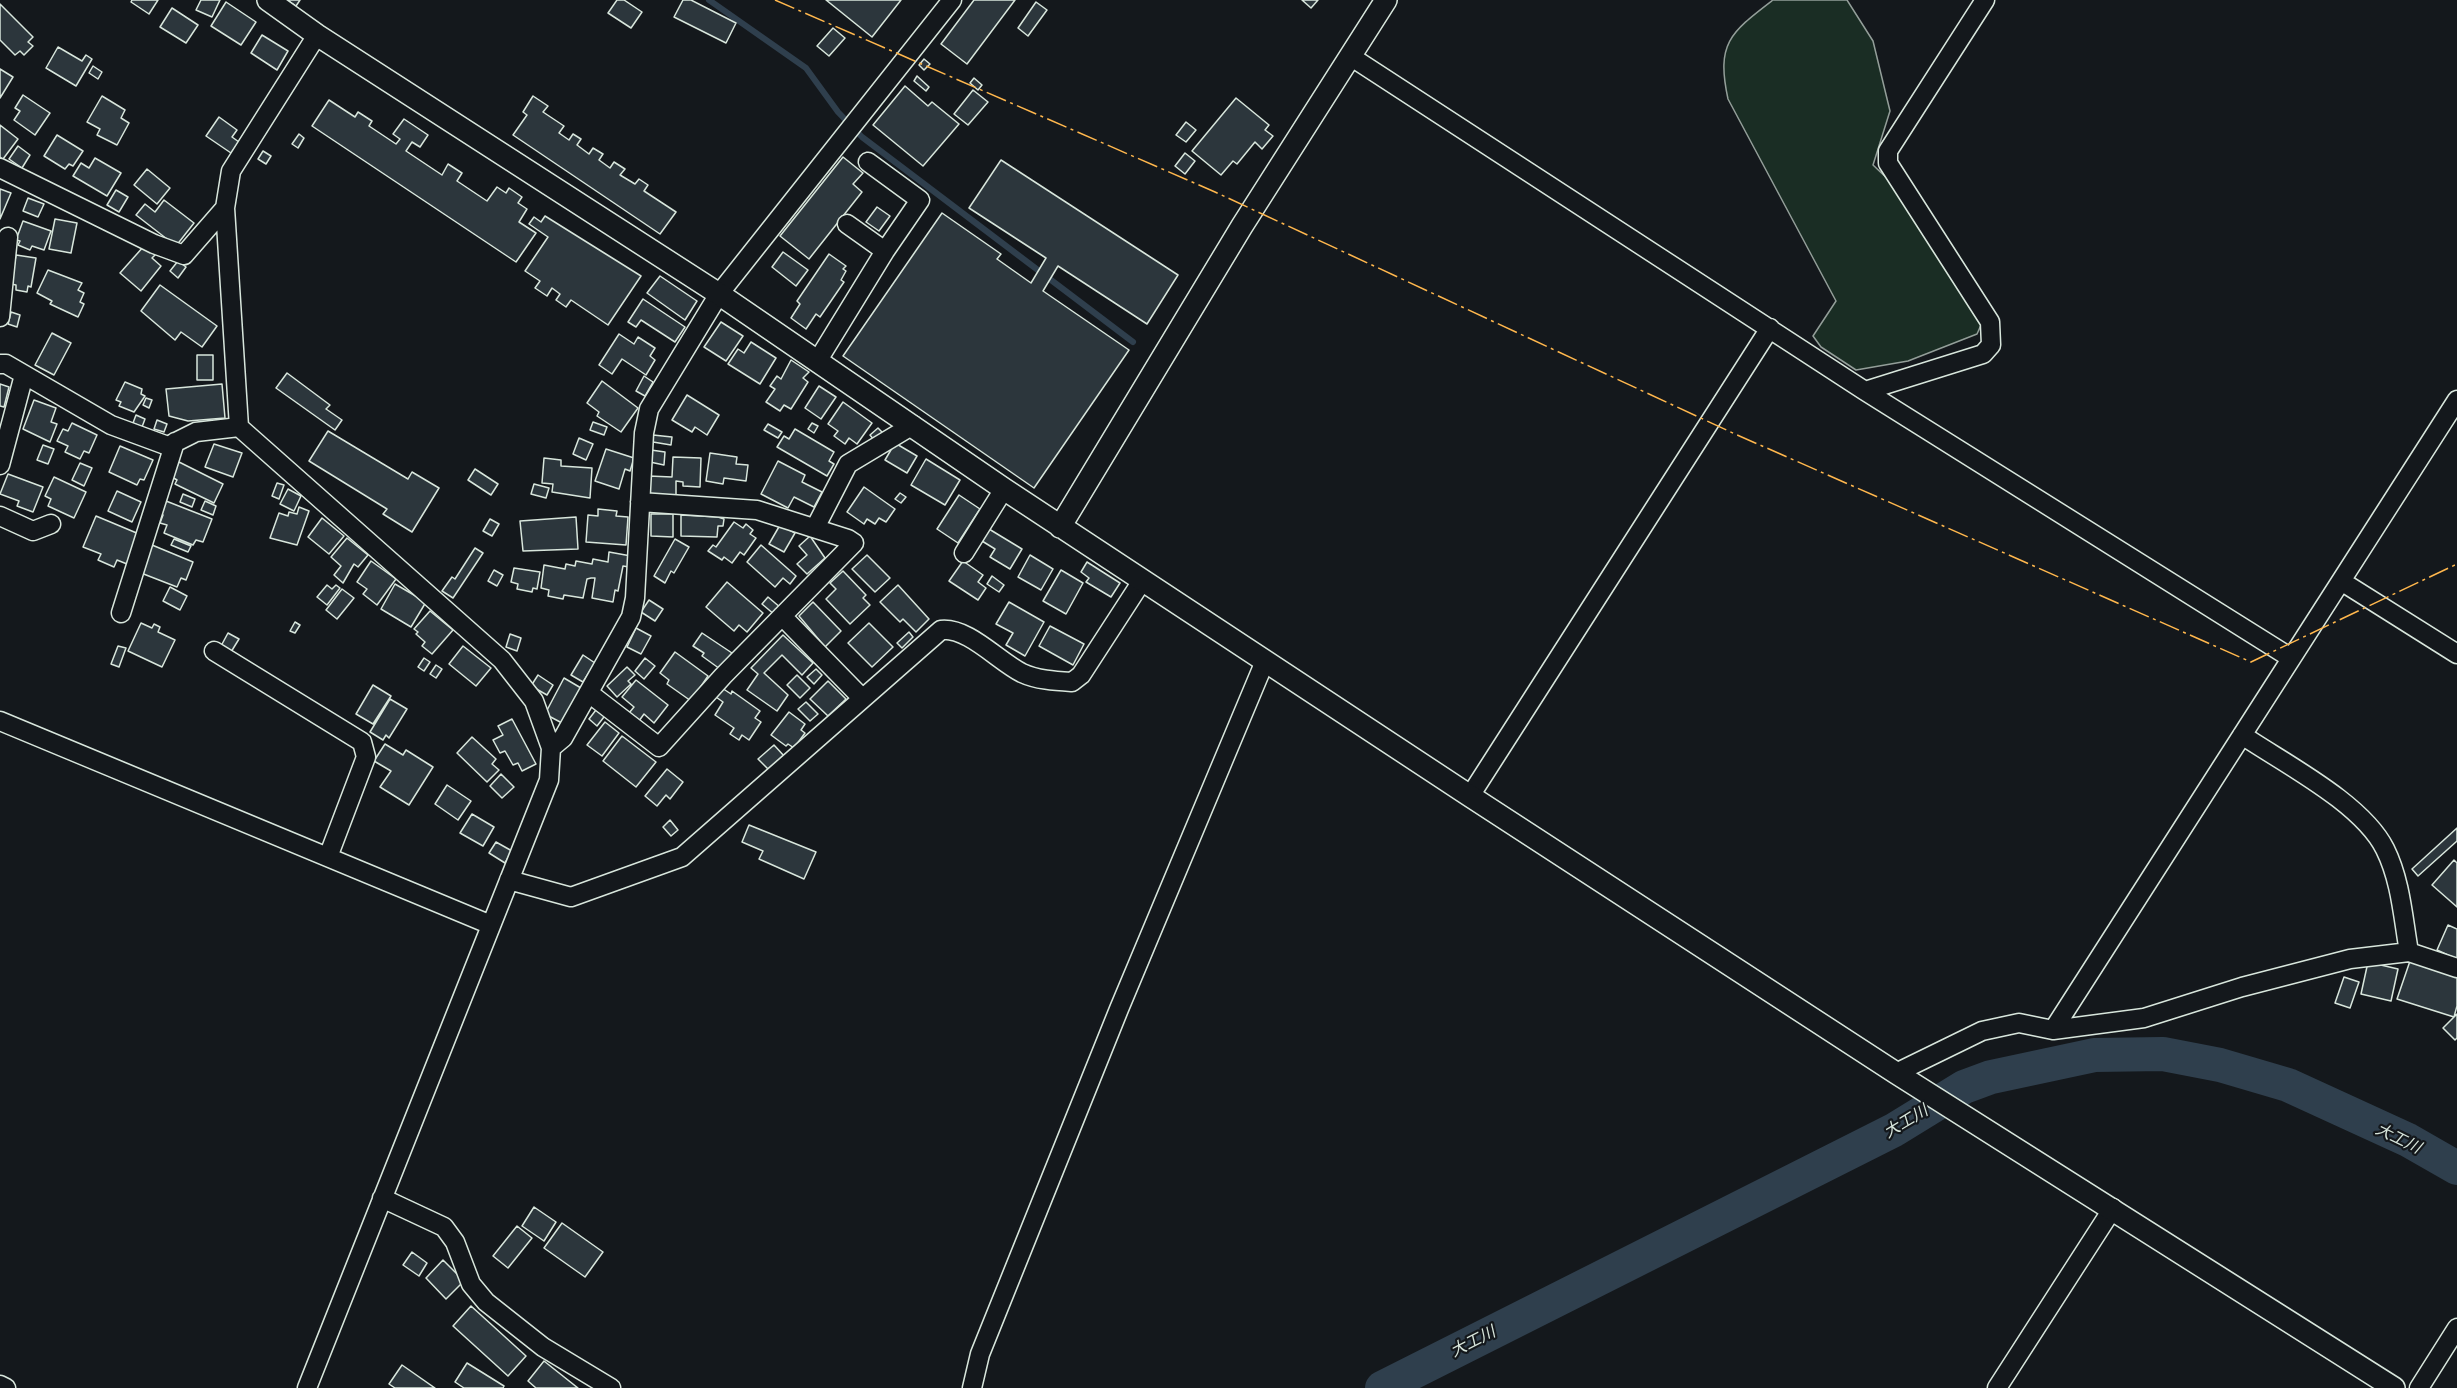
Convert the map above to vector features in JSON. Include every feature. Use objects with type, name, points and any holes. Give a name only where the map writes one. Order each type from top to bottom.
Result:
[{"type":"street","points":[[268,0],[317,35],[818,360],[1060,527],[1470,796],[1896,1073],[2113,1208],[2394,1388]]},
{"type":"street","points":[[551,748],[564,738],[631,617],[635,598],[644,434],[650,409],[718,294],[952,0]]},
{"type":"street","points":[[1060,527],[1242,226],[1386,0]]},
{"type":"street","points":[[1865,391],[1983,354],[1991,345],[1990,322],[1888,163],[1888,151],[1985,0]]},
{"type":"street","points":[[306,1388],[549,780],[551,748],[534,701],[502,660],[239,427],[225,208],[231,171],[317,35]]},
{"type":"street","points":[[1350,56],[1865,391],[2291,658]]},
{"type":"street","points":[[818,360],[885,251],[920,200],[868,162]]},
{"type":"street","points":[[0,168],[153,244],[184,255],[225,208]]},
{"type":"street","points":[[847,224],[885,251]]},
{"type":"street","points":[[0,317],[8,237]]},
{"type":"street","points":[[1470,796],[1770,328]]},
{"type":"street","points":[[0,364],[24,375],[111,425],[168,446],[196,432],[239,427]]},
{"type":"street","points":[[0,465],[24,375]]},
{"type":"street","points":[[2053,1030],[2457,400]]},
{"type":"street","points":[[815,528],[848,464],[913,425]]},
{"type":"street","points":[[121,613],[176,442]]},
{"type":"street","points":[[964,553],[1004,489]]},
{"type":"street","points":[[589,693],[659,747],[723,676],[854,543],[758,510],[640,502]]},
{"type":"street","points":[[0,516],[33,531],[51,524]]},
{"type":"street","points":[[509,880],[571,897],[682,857],[933,635],[949,629],[959,632],[1021,672],[1037,679],[1072,682],[1081,675],[1142,581]]},
{"type":"street","points":[[2341,581],[2457,654]]},
{"type":"street","points":[[782,616],[862,698]]},
{"type":"street","points":[[214,651],[362,742],[366,757],[328,857]]},
{"type":"street","points":[[972,1388],[980,1354],[1119,1008],[1265,661]]},
{"type":"street","points":[[0,721],[491,925]]},
{"type":"street","points":[[2242,735],[2342,802],[2366,822],[2385,848],[2398,882],[2409,952]]},
{"type":"street","points":[[1896,1073],[1983,1031],[2019,1023],[2053,1030],[2144,1018],[2312,967],[2386,953],[2409,952],[2457,968]]},
{"type":"street","points":[[382,1198],[444,1227],[455,1242],[471,1284],[486,1302],[543,1347],[611,1388]]},
{"type":"street","points":[[1997,1388],[2113,1208]]},
{"type":"street","points":[[2419,1388],[2457,1328]]},
{"type":"street","points":[[0,1385],[6,1388]]},
{"type":"green space","points":[[1773,0],[1847,0],[1873,41],[1890,111],[1873,165],[1892,183],[1981,325],[1977,334],[1908,361],[1856,370],[1821,347],[1813,336],[1836,301],[1728,99],[1725,80],[1724,65],[1730,41],[1746,22]]},
{"type":"building","points":[[132,0],[158,0],[149,14],[131,2]]},
{"type":"building","points":[[201,0],[220,0],[212,17],[196,10]]},
{"type":"building","points":[[287,0],[300,0],[296,6]]},
{"type":"building","points":[[617,0],[624,0],[642,12],[631,28],[608,13]]},
{"type":"building","points":[[683,0],[691,0],[736,23],[726,43],[674,17]]},
{"type":"building","points":[[826,0],[901,0],[872,37]]},
{"type":"building","points":[[974,0],[1015,0],[967,64],[941,44]]},
{"type":"building","points":[[1302,0],[1318,0],[1311,8]]},
{"type":"building","points":[[226,2],[256,22],[241,45],[211,26]]},
{"type":"building","points":[[1036,2],[1047,10],[1028,36],[1018,28]]},
{"type":"building","points":[[0,4],[33,37],[28,42],[33,46],[24,55],[20,51],[15,55],[0,40]]},
{"type":"building","points":[[172,8],[198,25],[186,43],[160,27]]},
{"type":"building","points":[[833,28],[845,38],[829,56],[817,46]]},
{"type":"building","points":[[262,35],[288,51],[277,70],[251,53]]},
{"type":"building","points":[[58,47],[82,61],[86,55],[92,59],[76,86],[46,68]]},
{"type":"building","points":[[924,59],[930,64],[924,70],[919,65]]},
{"type":"building","points":[[93,66],[102,72],[98,79],[89,73]]},
{"type":"building","points":[[0,69],[13,77],[0,98]]},
{"type":"building","points":[[917,76],[929,87],[926,91],[914,81]]},
{"type":"building","points":[[974,78],[982,85],[978,90],[970,83]]},
{"type":"building","points":[[905,86],[928,106],[932,102],[959,124],[923,166],[873,125]]},
{"type":"building","points":[[973,90],[988,102],[968,125],[954,114]]},
{"type":"building","points":[[23,95],[50,113],[35,135],[14,120],[20,111],[15,108]]},
{"type":"building","points":[[102,96],[125,110],[121,118],[129,123],[117,145],[97,135],[100,129],[87,122]]},
{"type":"building","points":[[533,96],[548,106],[543,112],[564,126],[559,133],[569,140],[573,134],[581,139],[577,145],[589,154],[593,148],[603,154],[599,160],[610,168],[614,162],[625,169],[620,175],[635,184],[639,179],[648,185],[644,191],[676,212],[660,234],[513,135],[527,115],[523,112]]},
{"type":"building","points":[[1236,98],[1269,125],[1265,130],[1273,136],[1262,149],[1255,142],[1237,164],[1233,161],[1221,175],[1192,151]]},
{"type":"building","points":[[329,100],[355,117],[358,112],[372,121],[369,126],[396,144],[400,139],[393,134],[404,119],[428,135],[420,147],[412,142],[406,151],[442,175],[448,164],[462,173],[457,181],[487,201],[497,187],[506,193],[509,188],[522,197],[518,203],[527,209],[519,222],[536,233],[516,262],[312,126]]},
{"type":"building","points":[[219,117],[237,130],[232,137],[239,142],[231,153],[206,136]]},
{"type":"building","points":[[1186,122],[1196,130],[1186,142],[1176,135]]},
{"type":"building","points":[[0,125],[18,139],[3,159],[0,157]]},
{"type":"building","points":[[299,134],[304,138],[298,148],[292,144]]},
{"type":"building","points":[[57,135],[83,151],[73,166],[69,164],[65,169],[44,156]]},
{"type":"building","points":[[18,146],[30,155],[22,168],[9,159]]},
{"type":"building","points":[[263,151],[271,156],[266,164],[258,159]]},
{"type":"building","points":[[1185,153],[1195,161],[1185,174],[1175,166]]},
{"type":"building","points":[[843,157],[863,173],[853,184],[862,192],[809,259],[780,236]]},
{"type":"building","points":[[95,158],[121,173],[107,196],[73,176],[81,163],[89,168]]},
{"type":"building","points":[[1001,160],[1178,275],[1147,324],[1058,266],[1043,291],[1129,350],[1034,488],[843,356],[942,213],[1001,254],[997,259],[1031,283],[1046,258],[969,208]]},
{"type":"building","points":[[147,169],[170,188],[157,204],[134,185]]},
{"type":"building","points":[[0,189],[11,193],[0,219]]},
{"type":"building","points":[[116,190],[128,197],[119,212],[107,205]]},
{"type":"building","points":[[28,198],[44,204],[38,217],[23,211]]},
{"type":"building","points":[[164,200],[194,223],[176,246],[136,215],[145,204],[155,212]]},
{"type":"building","points":[[877,207],[890,216],[879,231],[866,222]]},
{"type":"building","points":[[545,216],[641,276],[608,325],[571,300],[566,307],[556,300],[560,294],[552,288],[547,296],[535,288],[540,281],[525,271],[548,237],[529,224],[534,217],[541,222]]},
{"type":"building","points":[[55,219],[77,223],[71,253],[49,249]]},
{"type":"building","points":[[23,221],[51,231],[44,250],[32,246],[30,250],[18,245],[20,241],[16,240]]},
{"type":"building","points":[[144,246],[155,255],[152,258],[161,266],[141,291],[120,273]]},
{"type":"building","points":[[783,252],[808,270],[796,286],[772,267]]},
{"type":"building","points":[[829,254],[846,266],[843,269],[846,271],[841,280],[844,282],[820,317],[816,314],[806,329],[791,318],[800,304],[797,301]]},
{"type":"building","points":[[16,255],[36,258],[31,287],[28,286],[27,292],[16,290],[16,285],[11,284]]},
{"type":"building","points":[[178,261],[186,267],[178,278],[170,271]]},
{"type":"building","points":[[48,270],[82,283],[78,290],[84,293],[80,302],[84,304],[78,317],[50,304],[52,301],[37,293]]},
{"type":"building","points":[[660,276],[697,301],[685,320],[647,293]]},
{"type":"building","points":[[160,285],[217,326],[202,347],[181,332],[175,340],[141,311]]},
{"type":"building","points":[[643,299],[685,327],[675,342],[641,320],[636,327],[628,322]]},
{"type":"building","points":[[11,312],[20,315],[17,327],[8,324]]},
{"type":"building","points":[[721,322],[743,336],[726,361],[704,347]]},
{"type":"building","points":[[52,333],[71,343],[54,375],[35,365]]},
{"type":"building","points":[[619,334],[634,344],[638,337],[655,348],[650,356],[655,360],[646,375],[622,359],[612,374],[599,365]]},
{"type":"building","points":[[751,342],[776,358],[760,384],[728,364],[738,349],[744,353]]},
{"type":"building","points":[[197,355],[213,355],[213,380],[197,380]]},
{"type":"building","points":[[791,360],[809,372],[803,378],[808,382],[791,409],[784,405],[780,411],[766,402],[775,389],[770,386],[777,376],[781,379]]},
{"type":"building","points":[[287,373],[330,405],[326,409],[342,420],[335,430],[276,388]]},
{"type":"building","points":[[644,376],[653,382],[645,396],[636,391]]},
{"type":"building","points":[[602,381],[638,408],[621,432],[597,416],[599,412],[587,403]]},
{"type":"building","points":[[125,382],[142,389],[141,394],[145,396],[134,412],[119,406],[121,402],[116,400]]},
{"type":"building","points":[[0,384],[9,387],[4,407],[0,406]]},
{"type":"building","points":[[222,384],[225,418],[188,421],[169,416],[166,389]]},
{"type":"building","points":[[819,386],[836,397],[821,419],[805,408]]},
{"type":"building","points":[[687,395],[719,415],[707,435],[695,427],[692,432],[672,420]]},
{"type":"building","points":[[146,398],[152,400],[149,408],[143,405]]},
{"type":"building","points":[[34,400],[56,408],[51,422],[57,424],[50,442],[23,429]]},
{"type":"building","points":[[843,402],[872,423],[857,444],[849,438],[845,444],[834,436],[838,431],[828,424]]},
{"type":"building","points":[[136,415],[145,419],[142,427],[133,423]]},
{"type":"building","points":[[157,420],[167,424],[164,432],[154,429]]},
{"type":"building","points":[[593,422],[607,427],[604,435],[590,430]]},
{"type":"building","points":[[72,423],[97,435],[89,453],[84,451],[80,459],[65,452],[68,446],[57,441],[63,429],[68,431]]},
{"type":"building","points":[[812,423],[818,426],[814,433],[808,429]]},
{"type":"building","points":[[768,424],[782,432],[778,438],[764,430]]},
{"type":"building","points":[[878,428],[883,433],[874,440],[870,435]]},
{"type":"building","points":[[795,429],[834,452],[829,461],[834,464],[827,476],[777,447],[784,436],[789,439]]},
{"type":"building","points":[[328,431],[408,479],[412,472],[439,488],[412,532],[383,514],[387,509],[309,461]]},
{"type":"building","points":[[653,435],[672,437],[671,445],[653,442]]},
{"type":"building","points":[[579,438],[593,444],[586,460],[573,454]]},
{"type":"building","points":[[895,443],[917,456],[907,473],[885,460]]},
{"type":"building","points":[[214,444],[242,453],[233,477],[205,467]]},
{"type":"building","points":[[43,445],[54,449],[48,464],[37,460]]},
{"type":"building","points":[[120,446],[153,460],[144,480],[140,479],[137,485],[109,472]]},
{"type":"building","points":[[606,449],[634,458],[630,471],[625,469],[619,489],[595,481]]},
{"type":"building","points":[[651,450],[665,452],[664,465],[650,462]]},
{"type":"building","points":[[710,453],[737,457],[736,464],[748,465],[746,481],[724,478],[723,484],[706,481]]},
{"type":"building","points":[[673,457],[701,458],[700,487],[683,486],[683,482],[676,481],[676,496],[648,495],[649,476],[672,477]]},
{"type":"building","points":[[544,458],[561,460],[561,466],[592,468],[590,498],[552,492],[553,484],[542,483]]},
{"type":"building","points":[[926,459],[960,480],[945,505],[911,485]]},
{"type":"building","points":[[778,461],[805,475],[802,482],[822,492],[814,507],[794,497],[788,508],[761,494]]},
{"type":"building","points":[[179,462],[223,484],[214,503],[175,484],[177,480],[172,477]]},
{"type":"building","points":[[80,463],[92,468],[84,486],[72,480]]},
{"type":"building","points":[[475,469],[498,484],[491,495],[468,480]]},
{"type":"building","points":[[8,474],[43,487],[33,512],[17,506],[19,501],[0,494]]},
{"type":"building","points":[[54,477],[86,492],[74,518],[48,506],[51,499],[45,496]]},
{"type":"building","points":[[277,483],[284,485],[279,499],[272,496]]},
{"type":"building","points":[[534,484],[549,488],[546,498],[531,494]]},
{"type":"building","points":[[864,487],[895,509],[886,522],[879,518],[875,524],[867,519],[864,524],[847,512]]},
{"type":"building","points":[[288,489],[301,496],[294,511],[280,504]]},
{"type":"building","points":[[117,491],[141,502],[132,522],[108,511]]},
{"type":"building","points":[[900,493],[906,497],[901,503],[895,499]]},
{"type":"building","points":[[183,494],[195,499],[192,507],[180,502]]},
{"type":"building","points":[[959,495],[980,509],[958,543],[937,529]]},
{"type":"building","points":[[166,501],[212,519],[203,542],[196,540],[193,545],[164,533],[167,525],[160,523],[163,515],[160,514]]},
{"type":"building","points":[[205,501],[216,506],[213,515],[201,510]]},
{"type":"building","points":[[299,507],[309,511],[297,545],[270,538],[279,513],[288,516],[289,512],[297,514]]},
{"type":"building","points":[[598,509],[617,511],[616,516],[628,517],[626,545],[586,542],[588,515],[598,516]]},
{"type":"building","points":[[651,514],[673,514],[673,537],[651,536]]},
{"type":"building","points":[[681,515],[718,517],[724,519],[723,526],[718,526],[717,537],[681,536]]},
{"type":"building","points":[[96,516],[139,534],[127,564],[117,560],[114,567],[98,560],[101,554],[83,547]]},
{"type":"building","points":[[576,517],[578,549],[523,551],[520,521]]},
{"type":"building","points":[[322,518],[344,536],[329,554],[308,537]]},
{"type":"building","points":[[490,519],[499,524],[492,536],[483,531]]},
{"type":"building","points":[[734,522],[743,528],[746,524],[753,530],[750,534],[756,538],[744,555],[740,552],[732,563],[708,551],[713,545],[716,547]]},
{"type":"building","points":[[780,525],[795,533],[784,552],[769,544]]},
{"type":"building","points":[[989,529],[1022,549],[1010,569],[990,557],[995,549],[982,541]]},
{"type":"building","points":[[810,536],[825,558],[807,574],[797,564],[807,555],[799,546]]},
{"type":"building","points":[[347,538],[368,555],[358,567],[354,564],[343,583],[334,575],[341,566],[331,557]]},
{"type":"building","points":[[174,539],[191,546],[188,552],[171,545]]},
{"type":"building","points":[[675,539],[689,547],[674,573],[671,571],[665,583],[654,576]]},
{"type":"building","points":[[152,545],[193,562],[186,580],[181,578],[177,587],[141,573]]},
{"type":"building","points":[[761,545],[796,576],[790,584],[783,578],[775,587],[747,562]]},
{"type":"building","points":[[475,548],[483,553],[453,598],[442,591],[452,577],[455,579]]},
{"type":"building","points":[[609,552],[631,556],[629,567],[623,566],[618,591],[615,590],[613,602],[592,598],[595,578],[587,579],[583,598],[564,595],[563,599],[548,596],[549,590],[541,588],[544,565],[565,569],[566,564],[575,566],[576,561],[592,564],[593,559],[608,562]]},
{"type":"building","points":[[867,555],[890,578],[875,592],[852,569]]},
{"type":"building","points":[[1030,555],[1053,569],[1041,590],[1018,577]]},
{"type":"building","points":[[371,561],[396,579],[377,605],[363,594],[367,589],[357,582]]},
{"type":"building","points":[[963,561],[983,575],[978,582],[986,588],[978,600],[949,581]]},
{"type":"building","points":[[1087,562],[1120,583],[1111,597],[1086,582],[1089,578],[1081,572]]},
{"type":"building","points":[[514,568],[540,572],[537,589],[533,588],[532,592],[517,589],[518,584],[511,582]]},
{"type":"building","points":[[494,570],[503,575],[497,586],[488,581]]},
{"type":"building","points":[[1061,570],[1083,583],[1066,614],[1043,601]]},
{"type":"building","points":[[843,571],[866,595],[863,598],[870,605],[850,624],[826,599],[836,589],[830,583]]},
{"type":"building","points":[[992,576],[1004,585],[999,592],[987,584]]},
{"type":"building","points":[[727,582],[763,613],[747,632],[739,625],[734,631],[706,607]]},
{"type":"building","points":[[395,584],[426,602],[411,627],[381,609]]},
{"type":"building","points":[[327,585],[332,589],[336,585],[340,588],[327,605],[317,597]]},
{"type":"building","points":[[898,585],[929,619],[916,632],[903,619],[900,622],[880,602]]},
{"type":"building","points":[[170,587],[187,596],[180,610],[163,601]]},
{"type":"building","points":[[342,589],[354,598],[337,619],[326,610]]},
{"type":"building","points":[[768,597],[781,608],[775,615],[762,604]]},
{"type":"building","points":[[649,600],[663,609],[655,621],[641,612]]},
{"type":"building","points":[[813,602],[841,631],[825,647],[799,616]]},
{"type":"building","points":[[1009,602],[1044,622],[1025,656],[1006,645],[1013,633],[996,624]]},
{"type":"building","points":[[430,611],[453,630],[432,654],[422,646],[425,642],[414,629]]},
{"type":"building","points":[[295,622],[300,625],[295,633],[290,631]]},
{"type":"building","points":[[141,623],[152,628],[154,624],[160,627],[158,632],[175,640],[162,667],[128,651]]},
{"type":"building","points":[[869,623],[893,647],[872,667],[848,643]]},
{"type":"building","points":[[1050,626],[1084,644],[1073,665],[1039,646]]},
{"type":"building","points":[[636,628],[651,636],[641,654],[627,647]]},
{"type":"building","points":[[909,632],[913,637],[902,648],[897,643]]},
{"type":"building","points":[[228,633],[239,639],[231,652],[221,646]]},
{"type":"building","points":[[702,633],[732,653],[720,669],[702,656],[704,653],[693,646]]},
{"type":"building","points":[[510,634],[521,638],[517,651],[506,647]]},
{"type":"building","points":[[783,635],[813,663],[802,675],[782,655],[764,673],[788,695],[777,711],[747,690],[758,674],[751,668]]},
{"type":"building","points":[[118,646],[126,648],[119,667],[111,664]]},
{"type":"building","points":[[463,646],[491,668],[476,686],[449,664]]},
{"type":"building","points":[[675,652],[708,676],[691,701],[667,684],[669,680],[660,673]]},
{"type":"building","points":[[583,655],[595,663],[583,682],[571,675]]},
{"type":"building","points":[[424,658],[430,662],[424,671],[418,667]]},
{"type":"building","points":[[645,658],[655,666],[644,679],[635,671]]},
{"type":"building","points":[[436,665],[442,669],[436,678],[430,674]]},
{"type":"building","points":[[627,667],[635,675],[628,681],[631,684],[617,697],[607,686]]},
{"type":"building","points":[[816,669],[822,675],[814,684],[807,677]]},
{"type":"building","points":[[538,675],[553,685],[547,695],[531,686]]},
{"type":"building","points":[[797,675],[810,688],[800,698],[787,685]]},
{"type":"building","points":[[564,678],[581,688],[562,723],[545,714]]},
{"type":"building","points":[[636,680],[668,705],[654,723],[644,714],[639,721],[629,713],[634,707],[622,697]]},
{"type":"building","points":[[828,681],[846,699],[828,716],[810,699]]},
{"type":"building","points":[[373,685],[391,696],[373,724],[356,714]]},
{"type":"building","points":[[722,688],[731,694],[732,691],[760,711],[755,718],[761,722],[749,740],[742,735],[739,740],[730,734],[734,728],[715,715],[723,702],[716,697]]},
{"type":"building","points":[[390,699],[407,709],[389,738],[386,735],[383,740],[370,732]]},
{"type":"building","points":[[806,702],[818,714],[810,721],[798,709]]},
{"type":"building","points":[[599,706],[607,713],[597,726],[589,719]]},
{"type":"building","points":[[789,712],[805,724],[801,730],[805,733],[794,748],[788,744],[786,746],[771,735]]},
{"type":"building","points":[[512,719],[536,764],[522,771],[518,763],[513,765],[505,751],[500,753],[493,740],[503,735],[498,726]]},
{"type":"building","points":[[605,722],[619,733],[602,756],[587,745]]},
{"type":"building","points":[[622,736],[656,762],[636,787],[603,761]]},
{"type":"building","points":[[472,737],[496,759],[492,764],[499,770],[487,782],[457,753]]},
{"type":"building","points":[[385,744],[403,755],[406,750],[433,767],[409,805],[380,787],[391,771],[374,761]]},
{"type":"building","points":[[774,745],[785,757],[770,771],[758,759]]},
{"type":"building","points":[[667,769],[683,782],[670,799],[666,795],[657,806],[645,796]]},
{"type":"building","points":[[501,774],[514,787],[502,798],[490,786]]},
{"type":"building","points":[[447,785],[471,801],[458,820],[435,804]]},
{"type":"building","points":[[472,814],[494,827],[483,846],[460,833]]},
{"type":"building","points":[[670,820],[678,830],[671,836],[663,827]]},
{"type":"building","points":[[749,825],[816,852],[804,879],[759,859],[763,851],[742,842]]},
{"type":"building","points":[[2457,828],[2457,841],[2418,876],[2412,869]]},
{"type":"building","points":[[496,842],[512,851],[505,863],[489,853]]},
{"type":"building","points":[[2454,860],[2457,863],[2457,907],[2432,885]]},
{"type":"building","points":[[2448,925],[2457,929],[2457,959],[2437,950]]},
{"type":"building","points":[[2410,961],[2457,976],[2457,1006],[2454,1017],[2397,999]]},
{"type":"building","points":[[2368,962],[2398,969],[2391,1001],[2361,994]]},
{"type":"building","points":[[2344,977],[2359,982],[2350,1008],[2335,1003]]},
{"type":"building","points":[[2457,1014],[2457,1038],[2455,1040],[2443,1028]]},
{"type":"building","points":[[534,1207],[556,1222],[544,1241],[522,1226]]},
{"type":"building","points":[[562,1223],[603,1252],[585,1277],[544,1248]]},
{"type":"building","points":[[517,1226],[532,1238],[508,1268],[493,1256]]},
{"type":"building","points":[[412,1252],[427,1263],[419,1276],[403,1265]]},
{"type":"building","points":[[443,1260],[464,1281],[446,1299],[426,1278]]},
{"type":"building","points":[[471,1306],[526,1356],[508,1376],[453,1326]]},
{"type":"building","points":[[544,1361],[578,1388],[536,1388],[528,1381]]},
{"type":"building","points":[[467,1363],[504,1386],[503,1388],[464,1388],[455,1382]]},
{"type":"building","points":[[402,1365],[435,1388],[395,1388],[389,1384]]},
{"type":"waterway","points":[[709,0],[806,68],[838,112],[862,137],[1133,342]]},
{"type":"waterway","name":"大工川","points":[[1382,1388],[1894,1130],[1964,1087],[1991,1077],[2094,1055],[2163,1054],[2220,1065],[2288,1085],[2408,1140],[2457,1168]]},
{"type":"power","points":[[775,0],[1215,192],[1735,434],[2251,662],[2457,564]]}]
